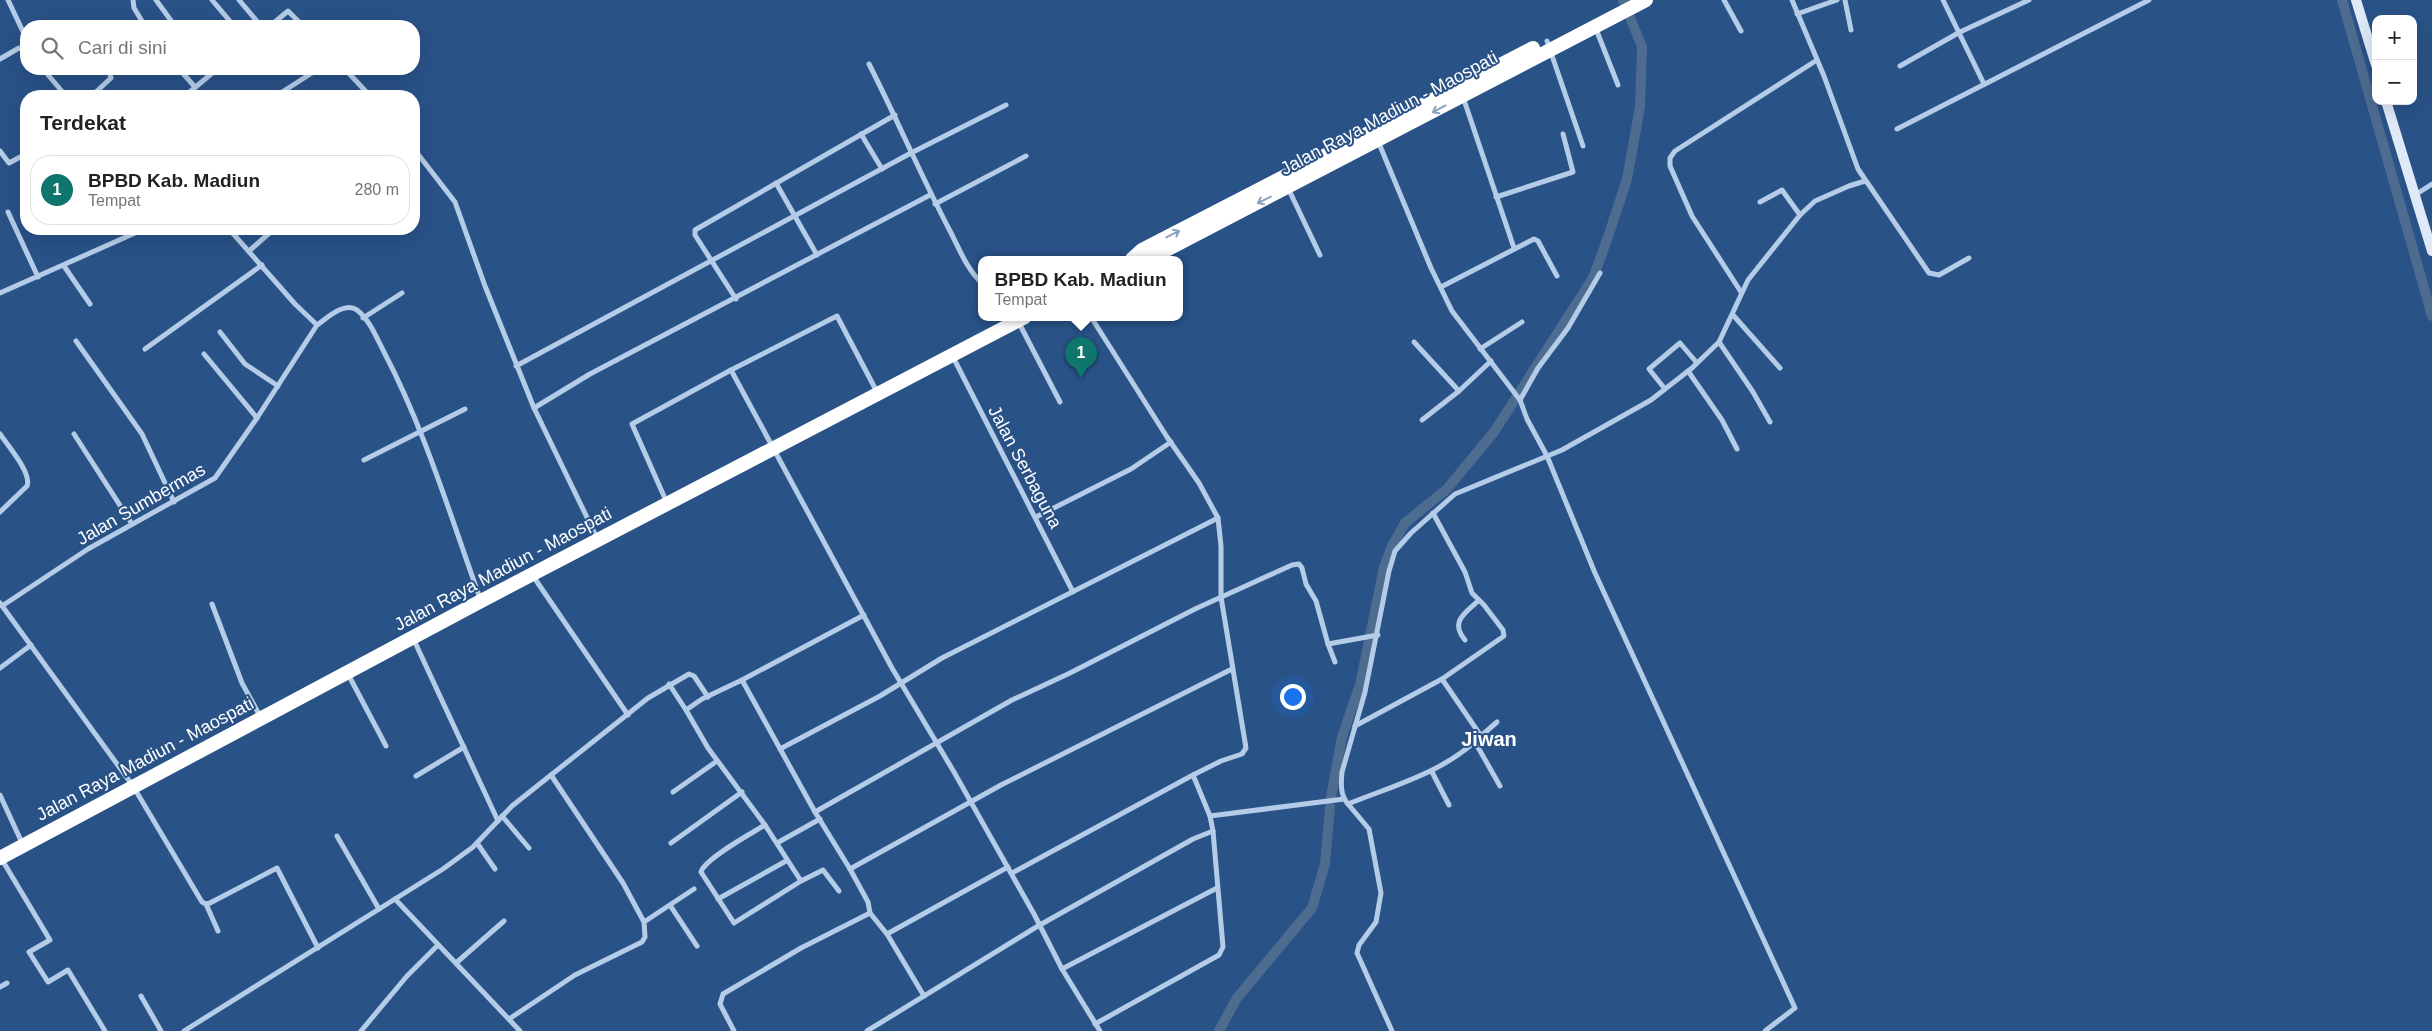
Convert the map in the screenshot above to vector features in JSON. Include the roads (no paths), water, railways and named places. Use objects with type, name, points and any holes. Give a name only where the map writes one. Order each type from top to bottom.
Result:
[{"type":"highway","name":"Jalan Raya Madiun - Maospati","points":[[1155,256],[1235,208],[1288,188],[1463,96],[1549,45],[1594,26],[1630,4]]},
{"type":"highway","name":"Jalan Raya Madiun - Maospati","points":[[1135,256],[1142,250],[1235,208],[1630,4]]},
{"type":"highway","name":"Jalan Raya Madiun - Maospati","points":[[0,858],[481,601],[533,576],[1018,321]]},
{"type":"street","points":[[8,0],[20,25]]},
{"type":"street","points":[[133,0],[134,8],[142,20]]},
{"type":"street","points":[[156,0],[171,20]]},
{"type":"street","points":[[212,0],[229,20]]},
{"type":"street","points":[[239,0],[256,20]]},
{"type":"street","points":[[1724,0],[1741,31]]},
{"type":"street","points":[[1792,0],[1817,60],[1852,154],[1865,181],[1929,273],[1938,274],[1969,258]]},
{"type":"street","points":[[1797,14],[1837,0]]},
{"type":"street","points":[[1845,0],[1851,30]]},
{"type":"street","points":[[1944,0],[1984,84]]},
{"type":"street","points":[[1900,66],[1960,32],[2020,2],[2028,0]]},
{"type":"street","points":[[2134,0],[2137,6]]},
{"type":"street","points":[[1897,129],[2149,0]]},
{"type":"street","points":[[2356,0],[2374,60]]},
{"type":"street","points":[[277,20],[288,11],[297,20]]},
{"type":"street","points":[[1594,26],[1618,85]]},
{"type":"street","points":[[1549,45],[1583,146]]},
{"type":"street","points":[[0,51],[2,58],[20,48]]},
{"type":"street","points":[[1740,292],[1692,216],[1670,166],[1670,158],[1675,151],[1817,60]]},
{"type":"street","points":[[869,64],[895,115],[935,204],[964,257],[978,277]]},
{"type":"street","points":[[48,75],[61,90]]},
{"type":"street","points":[[98,90],[111,78],[110,75]]},
{"type":"street","points":[[185,75],[196,87]]},
{"type":"street","points":[[192,90],[208,75]]},
{"type":"street","points":[[285,90],[309,75]]},
{"type":"street","points":[[349,75],[363,90]]},
{"type":"street","points":[[1463,96],[1514,248]]},
{"type":"street","points":[[516,366],[714,261],[911,153],[1006,105]]},
{"type":"street","points":[[2387,105],[2432,251]]},
{"type":"street","points":[[736,298],[714,261],[695,235],[695,230],[895,115]]},
{"type":"street","points":[[861,134],[882,169]]},
{"type":"street","points":[[1496,197],[1573,172],[1563,134]]},
{"type":"street","points":[[1378,141],[1441,287],[1459,322],[1519,398],[1527,419],[1547,456],[1595,573],[1795,1008],[1765,1031]]},
{"type":"street","points":[[0,151],[9,163],[20,157]]},
{"type":"street","points":[[935,204],[1026,156]]},
{"type":"street","points":[[420,157],[455,202],[516,366],[534,408],[599,540]]},
{"type":"street","points":[[1392,1031],[1357,953],[1359,945],[1376,922],[1380,893],[1368,829],[1346,801],[1341,786],[1342,772],[1377,635],[1389,571],[1396,551],[1411,533],[1449,498],[1462,490],[1547,456],[1590,436],[1635,411],[1697,364],[1719,342],[1733,314],[1740,292],[1800,215],[1815,201],[1865,181]]},
{"type":"street","points":[[776,183],[817,254]]},
{"type":"street","points":[[2415,196],[2432,184]]},
{"type":"street","points":[[1288,188],[1320,255]]},
{"type":"street","points":[[1760,202],[1782,190],[1800,215]]},
{"type":"street","points":[[534,408],[590,374],[930,194]]},
{"type":"street","points":[[8,212],[38,277]]},
{"type":"street","points":[[0,293],[131,235]]},
{"type":"street","points":[[234,235],[295,304],[317,325],[345,308],[357,310],[373,331],[397,376],[420,433],[481,601]]},
{"type":"street","points":[[249,251],[267,235]]},
{"type":"street","points":[[1441,287],[1534,238],[1537,239],[1557,276]]},
{"type":"street","points":[[145,349],[262,265]]},
{"type":"street","points":[[64,266],[90,304]]},
{"type":"street","points":[[1519,398],[1538,368],[1568,328],[1600,273]]},
{"type":"street","points":[[363,318],[402,293]]},
{"type":"street","points":[[1733,314],[1780,368]]},
{"type":"street","points":[[668,504],[632,424],[732,370],[837,316],[878,395]]},
{"type":"street","points":[[1023,321],[1060,402]]},
{"type":"street","points":[[1012,873],[1193,775],[1221,761],[1242,754],[1246,748],[1221,596],[1221,546],[1218,518],[1199,483],[1095,321]]},
{"type":"street","points":[[1480,349],[1522,322]]},
{"type":"street","name":"Jalan Sumbermas","points":[[1,605],[88,549],[215,478],[257,418],[317,325]]},
{"type":"street","points":[[220,332],[245,364],[278,386]]},
{"type":"street","points":[[76,341],[142,434],[174,502]]},
{"type":"street","points":[[1414,342],[1459,391]]},
{"type":"street","points":[[1719,342],[1753,392],[1770,422]]},
{"type":"street","points":[[1665,389],[1650,369],[1680,343],[1697,364]]},
{"type":"street","points":[[204,354],[257,418]]},
{"type":"street","name":"Jalan Serbaguna","points":[[952,355],[1073,592]]},
{"type":"street","points":[[1422,420],[1459,391],[1491,361]]},
{"type":"street","points":[[732,370],[773,450],[901,682],[1012,873],[1062,969],[1100,1031]]},
{"type":"street","points":[[1688,371],[1722,420],[1736,449]]},
{"type":"street","points":[[364,460],[465,409]]},
{"type":"street","points":[[0,434],[26,473],[29,481],[28,486],[0,512]]},
{"type":"street","points":[[74,434],[132,524]]},
{"type":"street","points":[[1036,517],[1130,469],[1171,442]]},
{"type":"street","points":[[1355,726],[1442,679],[1504,636],[1503,630],[1472,593],[1465,572],[1433,512]]},
{"type":"street","points":[[780,748],[880,696],[901,682],[1032,611],[1218,518]]},
{"type":"street","points":[[816,812],[1012,700],[1221,596],[1292,565],[1298,564],[1302,568],[1306,584],[1316,601],[1335,662]]},
{"type":"street","points":[[533,576],[628,715]]},
{"type":"street","points":[[1465,640],[1459,633],[1458,622],[1479,600]]},
{"type":"street","points":[[212,604],[242,684],[261,719]]},
{"type":"street","points":[[1,605],[133,786],[199,899],[206,904],[218,931]]},
{"type":"street","points":[[686,710],[864,615]]},
{"type":"street","points":[[1328,644],[1377,635]]},
{"type":"street","points":[[413,638],[500,819],[529,848]]},
{"type":"street","points":[[0,668],[30,645]]},
{"type":"street","points":[[850,869],[971,802],[1127,720],[1232,669]]},
{"type":"street","points":[[348,673],[386,746]]},
{"type":"street","points":[[184,1031],[443,869],[477,843],[500,819],[551,775],[669,684],[688,674],[694,676],[708,697]]},
{"type":"street","points":[[1442,679],[1481,736]]},
{"type":"street","points":[[742,680],[850,869],[868,902],[870,912],[886,934],[924,996]]},
{"type":"street","points":[[669,684],[718,761],[765,825],[801,881]]},
{"type":"street","points":[[1210,816],[1346,801],[1432,772],[1451,761],[1497,722]]},
{"type":"street","points":[[1475,742],[1500,786]]},
{"type":"street","points":[[416,776],[464,747]]},
{"type":"street","points":[[673,792],[718,761]]},
{"type":"street","points":[[1432,772],[1449,805]]},
{"type":"street","points":[[509,1020],[575,975],[642,942],[645,937],[644,922],[623,883],[551,775]]},
{"type":"street","points":[[1095,1024],[1219,955],[1223,947],[1213,831],[1210,816],[1193,775]]},
{"type":"street","points":[[671,843],[742,792]]},
{"type":"street","points":[[0,796],[23,845]]},
{"type":"street","points":[[777,843],[820,819]]},
{"type":"street","points":[[765,825],[701,870],[734,923],[801,881],[823,870],[839,891]]},
{"type":"street","points":[[867,1031],[1038,926],[1193,839],[1213,831]]},
{"type":"street","points":[[337,836],[379,909]]},
{"type":"street","points":[[477,843],[495,869]]},
{"type":"street","points":[[0,858],[50,940],[29,952],[48,982],[68,970],[105,1031]]},
{"type":"street","points":[[718,900],[786,860]]},
{"type":"street","points":[[886,934],[1008,867]]},
{"type":"street","points":[[206,904],[277,868],[318,948]]},
{"type":"street","points":[[1062,969],[1218,888]]},
{"type":"street","points":[[644,922],[694,889]]},
{"type":"street","points":[[395,898],[520,1031]]},
{"type":"street","points":[[670,905],[697,946]]},
{"type":"street","points":[[734,1031],[720,1004],[722,994],[801,948],[870,912]]},
{"type":"street","points":[[456,963],[504,921]]},
{"type":"street","points":[[361,1031],[402,981],[438,945]]},
{"type":"street","points":[[0,987],[8,983]]},
{"type":"street","points":[[141,996],[161,1031]]},
{"type":"waterway","points":[[1331,797],[1342,737],[1360,685],[1384,567],[1392,546],[1405,523],[1447,489],[1494,432],[1593,278],[1627,179],[1640,107],[1642,47],[1623,0]]},
{"type":"waterway","points":[[2342,0],[2432,316]]},
{"type":"waterway","points":[[1219,1031],[1237,998],[1312,908],[1325,864],[1330,807]]},
{"type":"place","name":"BPBD Kab. Madiun","points":[[1081,378]]},
{"type":"district","name":"Jiwan","points":[[1489,739]]}]
